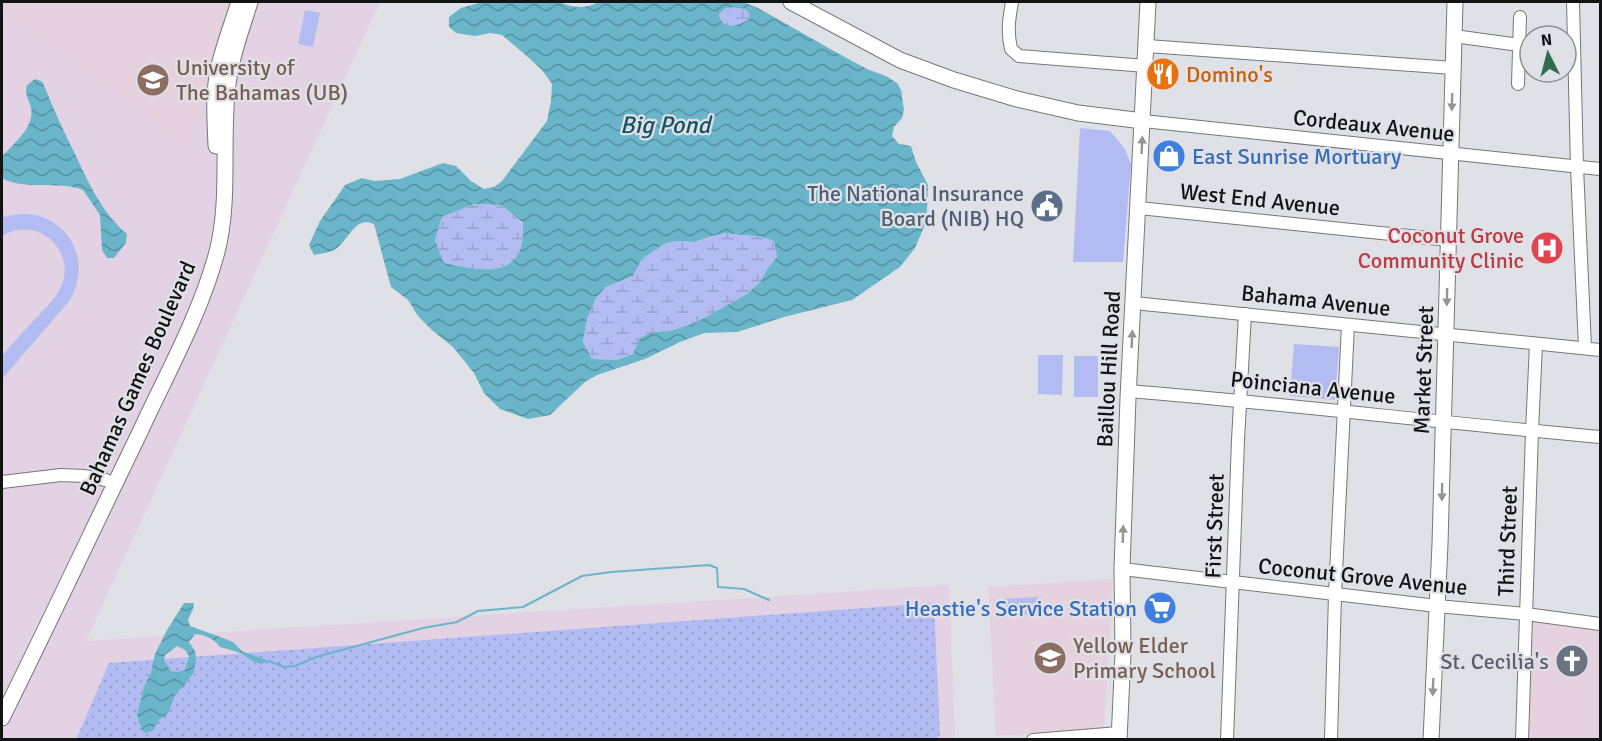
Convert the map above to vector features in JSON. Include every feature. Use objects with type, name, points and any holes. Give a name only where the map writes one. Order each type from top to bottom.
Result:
[{"type":"main road","name":"Bahamas Games Boulevard","points":[[2,718],[160,390],[208,284],[220,234],[224,195],[218,70],[239,2]]},
{"type":"main road","name":"Bahamas Games Boulevard","points":[[2,700],[198,281],[208,250],[215,195],[220,109],[250,2]]},
{"type":"main road","points":[[791,2],[900,60],[954,80],[1017,99],[1078,113],[1143,122]]},
{"type":"main road","name":"Baillou Hill Road","points":[[1119,736],[1123,654],[1122,569],[1129,391],[1148,2]]},
{"type":"main road","name":"Market Street","points":[[1431,740],[1447,335],[1455,2]]},
{"type":"street","points":[[1012,2],[1008,37],[1011,49],[1019,56],[1146,66]]},
{"type":"street","points":[[1573,2],[1585,348]]},
{"type":"street","points":[[1520,17],[1520,24]]},
{"type":"street","points":[[1454,36],[1518,45]]},
{"type":"street","points":[[1147,46],[1453,68]]},
{"type":"street","name":"Cordeaux Avenue","points":[[1143,122],[1600,170]]},
{"type":"street","name":"West End Avenue","points":[[1139,208],[1448,240]]},
{"type":"street","name":"Bahama Avenue","points":[[1134,303],[1600,350]]},
{"type":"street","name":"First Street","points":[[1227,740],[1245,314]]},
{"type":"street","points":[[1331,740],[1335,594],[1348,325]]},
{"type":"street","name":"Third Street","points":[[1522,740],[1536,344]]},
{"type":"street","name":"Poinciana Avenue","points":[[1129,391],[1600,436]]},
{"type":"street","points":[[2,482],[62,475],[106,480]]},
{"type":"street","name":"Coconut Grove Avenue","points":[[1122,569],[1600,624]]},
{"type":"street","points":[[1032,740],[1119,736]]},
{"type":"shaded area","points":[[2,2],[380,2],[86,641],[949,585],[955,739],[2,739]]},
{"type":"shaded area","name":"University of The Bahamas (UB)","points":[[12,2],[233,2],[188,147],[6,14]]},
{"type":"shaded area","name":"Yellow Elder Primary School","points":[[1113,579],[1104,729],[996,736],[988,587]]},
{"type":"shaded area","points":[[1532,620],[1600,629],[1599,739],[1527,740]]},
{"type":"green space","points":[[730,7],[745,9],[749,13],[749,19],[741,24],[727,25],[719,14]]},
{"type":"green space","points":[[305,10],[320,13],[313,47],[298,44]]},
{"type":"green space","points":[[1080,128],[1110,131],[1125,149],[1131,164],[1123,262],[1073,262]]},
{"type":"green space","points":[[474,204],[501,205],[523,224],[522,243],[518,255],[510,263],[501,267],[479,269],[444,263],[435,240],[442,217]]},
{"type":"green space","points":[[2,213],[5,217],[24,214],[41,217],[56,224],[67,235],[75,249],[79,265],[77,282],[70,300],[2,379],[2,356],[55,297],[62,285],[65,271],[60,251],[52,240],[41,233],[24,230],[12,231],[2,236]]},
{"type":"green space","points":[[726,233],[774,240],[777,257],[760,282],[747,294],[695,323],[670,331],[653,332],[633,354],[617,360],[592,359],[583,342],[587,319],[596,298],[606,287],[633,276],[642,259],[664,244],[675,241],[695,242]]},
{"type":"green space","points":[[1294,344],[1339,347],[1335,400],[1290,396]]},
{"type":"green space","points":[[1038,355],[1063,355],[1062,395],[1038,394]]},
{"type":"green space","points":[[1074,356],[1098,356],[1098,397],[1074,397]]},
{"type":"green space","points":[[1038,597],[1039,614],[1006,616],[1004,599]]},
{"type":"green space","points":[[934,603],[940,735],[936,739],[76,740],[109,663]]},
{"type":"water","name":"Big Pond","points":[[482,2],[560,2],[579,7],[598,2],[743,2],[758,8],[841,55],[897,83],[901,90],[904,110],[902,118],[894,127],[892,136],[899,144],[911,146],[916,162],[928,185],[924,227],[915,248],[900,267],[852,300],[784,317],[737,332],[704,333],[680,342],[645,359],[597,375],[585,382],[550,415],[528,419],[500,409],[484,393],[474,373],[453,347],[418,316],[408,300],[391,287],[374,224],[367,222],[357,225],[342,244],[329,252],[314,255],[309,245],[320,221],[345,185],[362,178],[374,181],[400,179],[443,163],[456,166],[471,181],[484,189],[494,187],[502,181],[547,121],[552,84],[542,70],[502,35],[490,33],[475,36],[456,33],[449,27],[449,17],[461,8]],"holes":[[[730,7],[745,9],[749,13],[749,19],[741,24],[727,25],[719,14]],[[474,204],[501,205],[523,223],[522,243],[518,255],[510,263],[490,269],[444,263],[435,240],[442,217]],[[726,233],[768,239],[774,241],[777,257],[760,282],[747,294],[695,323],[670,331],[653,332],[640,338],[633,354],[617,360],[592,359],[583,342],[587,319],[596,298],[606,287],[633,276],[642,259],[664,244],[675,241],[695,242]]]},
{"type":"water","points":[[35,79],[43,83],[97,198],[127,234],[126,243],[114,258],[107,258],[102,250],[100,215],[83,190],[74,187],[21,184],[2,178],[2,157],[22,135],[30,122],[31,108],[26,88]]},
{"type":"water","points":[[184,603],[194,603],[188,620],[190,626],[233,642],[242,651],[269,661],[261,664],[241,653],[220,647],[209,638],[195,634],[189,642],[195,651],[194,672],[176,693],[165,716],[160,719],[152,731],[144,733],[137,715],[155,654]],"holes":[[[177,646],[185,650],[189,656],[185,670],[171,671],[164,660],[165,655]]]},
{"type":"waterway","points":[[269,661],[284,667],[295,666],[316,657],[423,628],[457,622],[478,611],[523,607],[582,576],[611,572],[709,565],[717,568],[718,587],[744,589],[769,600]]},
{"type":"place","name":"Domino's","points":[[1163,74]]},
{"type":"place","name":"University of The Bahamas (UB)","points":[[153,80]]},
{"type":"place","name":"East Sunrise Mortuary","points":[[1169,156]]},
{"type":"place","name":"The National Insurance Board (NIB) HQ","points":[[1047,206]]},
{"type":"place","name":"Coconut Grove Community Clinic","points":[[1547,248]]},
{"type":"place","name":"Heastie's Service Station","points":[[1160,608]]},
{"type":"place","name":"Yellow Elder Primary School","points":[[1050,658]]},
{"type":"place","name":"St. Cecilia's","points":[[1572,661]]}]
